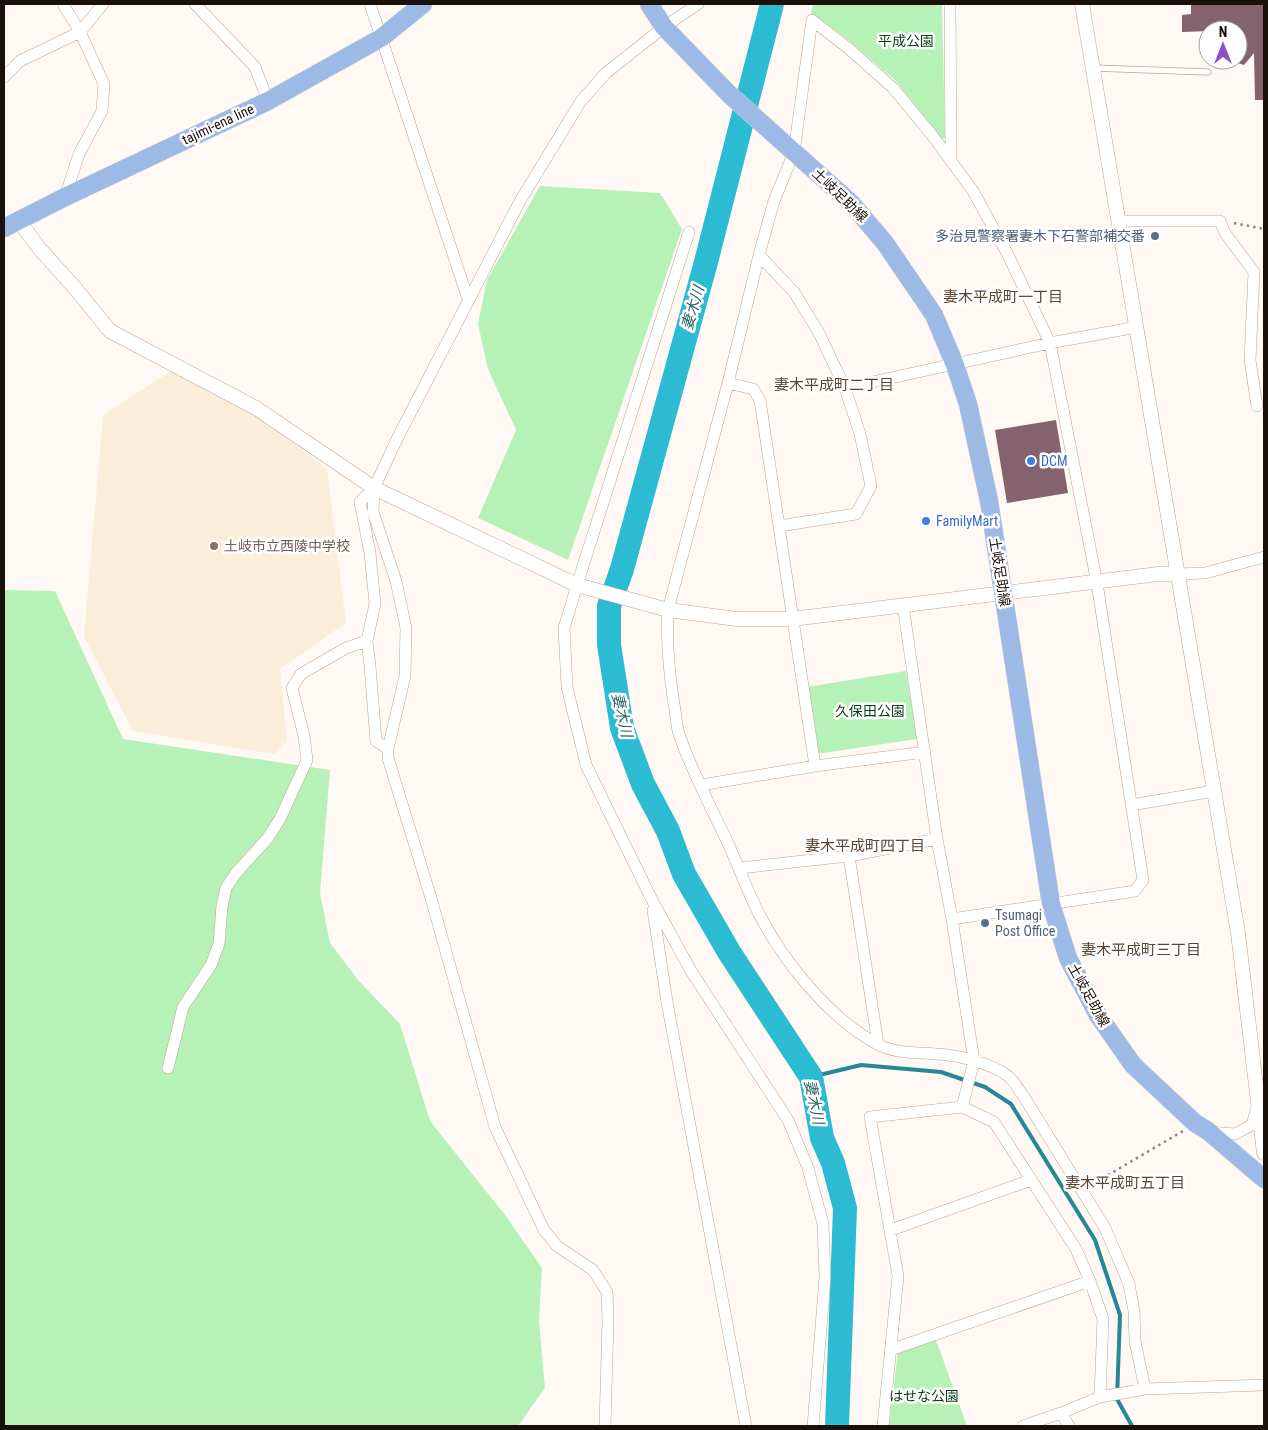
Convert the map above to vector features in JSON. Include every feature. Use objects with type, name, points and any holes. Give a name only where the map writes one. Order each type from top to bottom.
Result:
[{"type":"main road","name":"tajimi-ena line","points":[[11,225],[65,197],[268,101],[381,38],[423,4]]},
{"type":"main road","name":"土岐足助線","points":[[649,4],[668,31],[730,95],[851,203],[885,243],[934,316],[956,365],[968,404],[989,501],[1051,904],[1068,958],[1098,1015],[1133,1065],[1264,1179]]},
{"type":"street","points":[[63,4],[80,32],[104,84],[102,111],[79,154],[65,197]]},
{"type":"street","points":[[4,77],[20,61],[80,32],[103,4]]},
{"type":"street","points":[[196,4],[255,67],[268,101]]},
{"type":"street","points":[[370,4],[468,300]]},
{"type":"street","points":[[388,749],[376,741],[367,641],[375,604],[370,553],[360,502],[374,488],[520,201],[581,101],[606,73],[668,31],[698,4]]},
{"type":"street","points":[[950,4],[951,162]]},
{"type":"street","points":[[1082,4],[1238,933],[1264,1153]]},
{"type":"street","points":[[952,919],[1135,890],[1144,880],[1097,582],[1050,343],[1008,256],[973,192],[951,162],[893,88],[848,48],[812,20],[788,146],[668,610],[666,639],[671,687],[679,733],[758,912],[774,941],[822,1002],[878,1044],[901,1053],[938,1054],[989,1066],[1008,1076],[1024,1097],[1105,1228],[1128,1284],[1134,1311],[1135,1341],[1145,1389]]},
{"type":"street","points":[[1119,221],[1220,221],[1225,233],[1254,272],[1250,360],[1257,406]]},
{"type":"street","points":[[11,225],[39,248],[110,331],[256,408],[374,488],[577,585],[668,610],[737,619],[792,619],[1158,574],[1205,573],[1264,557]]},
{"type":"street","points":[[689,232],[564,628],[567,687],[586,765],[652,900],[691,971],[788,1120],[808,1168],[823,1224],[825,1278],[813,1426]]},
{"type":"street","points":[[759,255],[794,292],[819,334],[845,388],[860,434],[871,486],[856,514],[779,526]]},
{"type":"street","points":[[845,388],[1050,343],[1137,327]]},
{"type":"street","points":[[728,383],[753,389],[760,400],[815,766]]},
{"type":"street","points":[[374,488],[373,512],[396,581],[406,628],[405,676],[388,749],[388,758],[431,898],[496,1127],[544,1230],[557,1246],[593,1270],[607,1292],[605,1426]]},
{"type":"street","points":[[903,605],[937,839],[952,919],[974,1061],[962,1107]]},
{"type":"street","points":[[168,1068],[183,1007],[211,965],[219,944],[222,906],[226,888],[236,872],[267,840],[280,819],[307,760],[304,736],[292,688],[301,674],[346,648],[367,641]]},
{"type":"street","points":[[701,785],[815,766],[925,752]]},
{"type":"street","points":[[1131,805],[1214,791]]},
{"type":"street","points":[[740,868],[849,856],[937,839]]},
{"type":"street","points":[[849,856],[878,1044]]},
{"type":"street","points":[[652,900],[667,1002],[746,1426]]},
{"type":"street","points":[[1202,1127],[1235,1134],[1252,1125],[1258,1099]]},
{"type":"street","points":[[882,1426],[898,1276],[870,1117],[962,1107],[994,1122],[1076,1249],[1090,1281],[1103,1319],[1100,1397]]},
{"type":"street","points":[[891,1230],[1031,1180]]},
{"type":"street","points":[[890,1350],[1090,1281]]},
{"type":"street","points":[[1023,1426],[1100,1397],[1145,1389],[1264,1385]]},
{"type":"street","points":[[1061,1413],[1069,1426]]},
{"type":"lane","points":[[1093,68],[1208,72]]},
{"type":"path","points":[[1220,221],[1264,229]]},
{"type":"path","points":[[1081,1191],[1202,1127]]},
{"type":"shaded area","name":"土岐市立西陵中学校","points":[[171,371],[262,419],[327,469],[346,623],[280,669],[287,741],[274,754],[133,731],[84,637],[103,415]]},
{"type":"green space","name":"平成公園","points":[[813,4],[942,4],[945,138],[941,139],[896,81],[841,34],[811,14]]},
{"type":"green space","points":[[540,186],[660,193],[682,229],[568,560],[478,518],[516,430],[488,369],[478,324],[487,280]]},
{"type":"green space","points":[[4,590],[55,591],[123,739],[330,770],[320,893],[330,943],[359,981],[400,1024],[430,1121],[505,1215],[542,1268],[539,1321],[545,1388],[518,1426],[4,1426]]},
{"type":"green space","name":"久保田公園","points":[[906,671],[917,739],[816,754],[807,687]]},
{"type":"green space","name":"はせな公園","points":[[936,1340],[967,1426],[889,1426],[898,1352]]},
{"type":"building","points":[[1191,4],[1264,4],[1264,100],[1255,100],[1254,53],[1248,60],[1248,20],[1198,20],[1198,31],[1182,32],[1182,15],[1191,14]]},
{"type":"building","name":"DCM","points":[[1056,420],[1068,493],[1007,503],[995,430]]},
{"type":"waterway","name":"妻木川","points":[[772,4],[706,262],[622,569],[609,606],[609,645],[622,728],[643,784],[668,831],[684,874],[729,952],[811,1077],[822,1138],[833,1163],[845,1208],[837,1426]]},
{"type":"waterway","points":[[811,1077],[861,1065],[941,1072],[985,1087],[1011,1104],[1095,1240],[1120,1315],[1117,1399],[1132,1426]]},
{"type":"place","name":"多治見警察署妻木下石警部補交番","points":[[1155,236]]},
{"type":"place","name":"DCM","points":[[1031,461]]},
{"type":"place","name":"FamilyMart","points":[[926,521]]},
{"type":"place","name":"土岐市立西陵中学校","points":[[214,546]]},
{"type":"place","name":"Tsumagi Post Office","points":[[985,923]]},
{"type":"district","name":"妻木平成町一丁目","points":[[1003,297]]},
{"type":"district","name":"妻木平成町二丁目","points":[[834,385]]},
{"type":"district","name":"妻木平成町四丁目","points":[[865,846]]},
{"type":"district","name":"妻木平成町三丁目","points":[[1141,950]]},
{"type":"district","name":"妻木平成町五丁目","points":[[1125,1183]]}]
